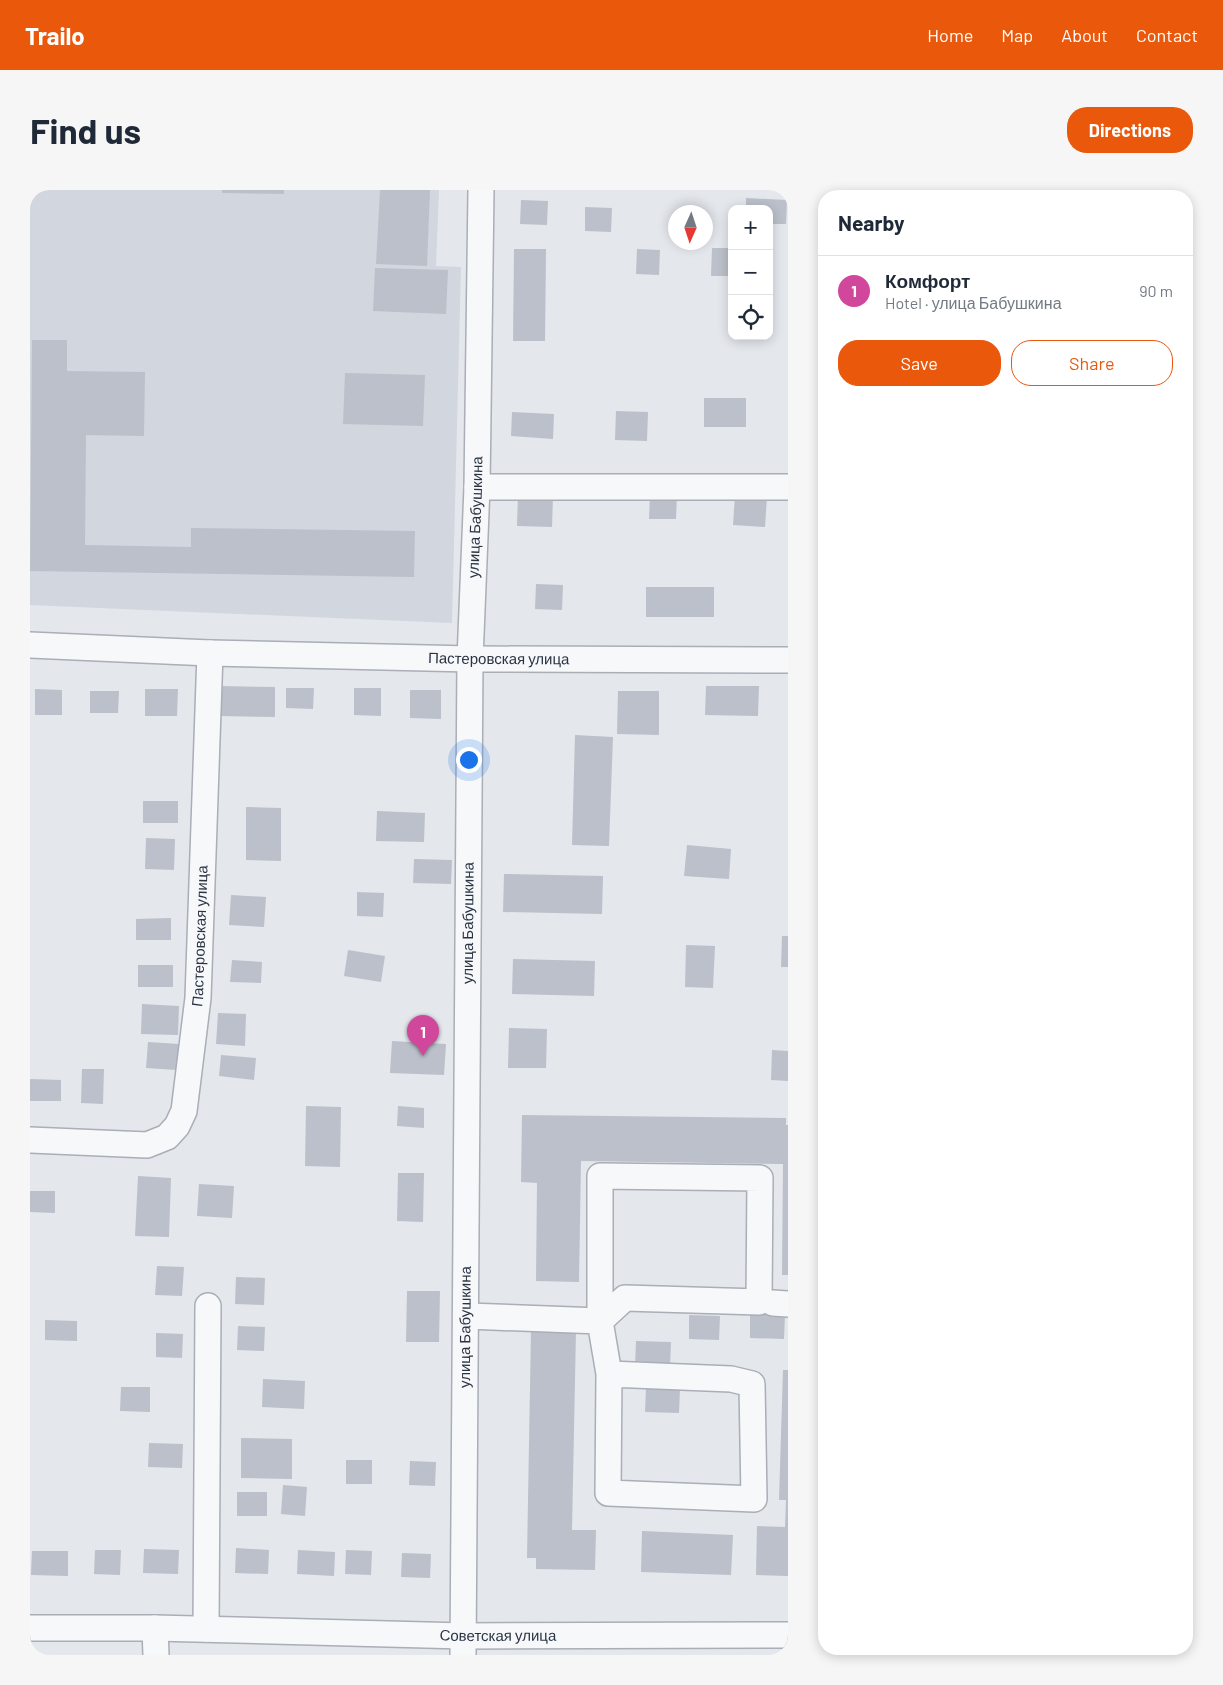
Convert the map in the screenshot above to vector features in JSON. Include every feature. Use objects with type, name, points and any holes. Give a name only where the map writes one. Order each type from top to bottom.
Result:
[{"type":"street","name":"улица Бабушкина","points":[[463,1646],[467,1316],[470,659],[478,487],[482,190]]},
{"type":"street","points":[[478,487],[788,487]]},
{"type":"street","name":"Пастеровская улица","points":[[30,645],[210,653],[470,659],[788,660]]},
{"type":"street","name":"Пастеровская улица","points":[[30,1140],[147,1144],[167,1137],[177,1126],[184,1111],[198,998],[210,653]]},
{"type":"street","points":[[467,1316],[600,1321],[625,1298],[759,1302],[760,1178],[600,1176],[600,1321],[609,1374],[608,1493],[754,1499],[752,1384],[731,1379],[609,1374]]},
{"type":"street","points":[[206,1629],[208,1306]]},
{"type":"street","name":"Советская улица","points":[[30,1628],[206,1629],[463,1646],[788,1635]]},
{"type":"street","points":[[155,1628],[156,1655]]},
{"type":"shaded area","points":[[30,190],[439,190],[436,266],[461,267],[452,623],[30,605]]},
{"type":"building","points":[[222,190],[284,190],[284,194],[222,193]]},
{"type":"building","points":[[380,190],[430,190],[427,266],[376,264]]},
{"type":"building","points":[[746,198],[787,200],[786,224],[773,224],[773,205],[746,205]]},
{"type":"building","points":[[521,200],[548,201],[547,225],[520,224]]},
{"type":"building","points":[[585,207],[612,208],[611,232],[585,231]]},
{"type":"building","points":[[713,248],[728,248],[728,276],[711,276]]},
{"type":"building","points":[[514,249],[546,249],[545,341],[513,341]]},
{"type":"building","points":[[637,249],[660,250],[659,275],[636,274]]},
{"type":"building","points":[[375,268],[448,270],[446,314],[373,311]]},
{"type":"building","points":[[32,340],[67,340],[67,371],[145,372],[144,436],[86,435],[85,545],[191,547],[191,528],[415,531],[414,577],[30,571]]},
{"type":"building","points":[[345,373],[425,375],[423,426],[343,424]]},
{"type":"building","points":[[704,398],[746,398],[746,427],[704,427]]},
{"type":"building","points":[[616,411],[648,412],[647,441],[615,440]]},
{"type":"building","points":[[512,412],[554,414],[553,439],[511,436]]},
{"type":"building","points":[[518,494],[553,496],[552,527],[517,526]]},
{"type":"building","points":[[650,495],[677,495],[676,519],[649,519]]},
{"type":"building","points":[[735,495],[767,497],[765,527],[733,525]]},
{"type":"building","points":[[536,584],[563,585],[562,610],[535,609]]},
{"type":"building","points":[[646,587],[714,587],[714,617],[646,617]]},
{"type":"building","points":[[219,686],[275,687],[275,717],[219,716]]},
{"type":"building","points":[[706,686],[759,686],[758,716],[705,715]]},
{"type":"building","points":[[286,688],[314,688],[313,709],[286,708]]},
{"type":"building","points":[[354,688],[381,688],[381,716],[354,715]]},
{"type":"building","points":[[35,689],[62,690],[62,715],[35,715]]},
{"type":"building","points":[[145,689],[178,689],[177,716],[145,716]]},
{"type":"building","points":[[410,690],[441,690],[441,719],[410,718]]},
{"type":"building","points":[[90,691],[119,691],[118,713],[90,713]]},
{"type":"building","points":[[618,691],[659,691],[659,735],[617,734]]},
{"type":"building","points":[[575,735],[613,737],[609,846],[572,845]]},
{"type":"building","points":[[143,801],[178,801],[178,823],[143,823]]},
{"type":"building","points":[[246,807],[281,808],[281,861],[246,860]]},
{"type":"building","points":[[377,811],[425,813],[424,842],[376,841]]},
{"type":"building","points":[[146,838],[175,839],[174,870],[145,869]]},
{"type":"building","points":[[687,845],[731,849],[729,879],[684,876]]},
{"type":"building","points":[[414,859],[452,860],[451,884],[413,883]]},
{"type":"building","points":[[504,874],[603,876],[602,914],[503,912]]},
{"type":"building","points":[[357,892],[384,893],[383,917],[357,916]]},
{"type":"building","points":[[231,895],[266,897],[264,927],[229,925]]},
{"type":"building","points":[[171,918],[171,940],[136,940],[136,919]]},
{"type":"building","points":[[782,936],[788,936],[788,967],[781,967]]},
{"type":"building","points":[[686,945],[715,946],[713,988],[685,987]]},
{"type":"building","points":[[348,950],[385,956],[381,982],[344,976]]},
{"type":"building","points":[[513,959],[595,961],[594,996],[512,994]]},
{"type":"building","points":[[232,960],[262,962],[261,983],[230,982]]},
{"type":"building","points":[[138,965],[173,965],[173,987],[138,987]]},
{"type":"building","points":[[142,1004],[179,1006],[178,1035],[141,1034]]},
{"type":"building","points":[[218,1013],[246,1014],[245,1046],[216,1044]]},
{"type":"building","points":[[509,1028],[547,1029],[546,1068],[508,1068]]},
{"type":"building","points":[[392,1041],[446,1044],[444,1075],[390,1073]]},
{"type":"building","points":[[148,1042],[179,1044],[177,1070],[146,1068]]},
{"type":"building","points":[[772,1050],[788,1051],[788,1081],[771,1080]]},
{"type":"building","points":[[221,1055],[256,1058],[254,1080],[219,1076]]},
{"type":"building","points":[[82,1069],[104,1069],[103,1104],[81,1103]]},
{"type":"building","points":[[30,1079],[61,1080],[61,1101],[30,1101]]},
{"type":"building","points":[[306,1106],[341,1107],[340,1167],[305,1166]]},
{"type":"building","points":[[398,1106],[424,1108],[424,1128],[397,1126]]},
{"type":"building","points":[[522,1115],[786,1118],[786,1125],[788,1125],[788,1275],[782,1275],[783,1164],[581,1161],[579,1282],[536,1281],[537,1183],[521,1182]]},
{"type":"building","points":[[398,1173],[424,1173],[423,1222],[397,1221]]},
{"type":"building","points":[[138,1176],[171,1178],[169,1237],[135,1236]]},
{"type":"building","points":[[199,1184],[234,1186],[232,1218],[197,1216]]},
{"type":"building","points":[[30,1191],[55,1191],[55,1213],[30,1212]]},
{"type":"building","points":[[157,1266],[184,1267],[182,1296],[155,1295]]},
{"type":"building","points":[[236,1277],[265,1278],[264,1305],[235,1304]]},
{"type":"building","points":[[407,1291],[440,1291],[439,1342],[406,1342]]},
{"type":"building","points":[[750,1314],[785,1315],[784,1339],[750,1338]]},
{"type":"building","points":[[689,1315],[720,1316],[719,1340],[689,1339]]},
{"type":"building","points":[[45,1320],[77,1321],[77,1341],[45,1340]]},
{"type":"building","points":[[238,1326],[265,1327],[264,1351],[237,1350]]},
{"type":"building","points":[[531,1329],[576,1330],[572,1530],[596,1530],[595,1570],[536,1569],[536,1558],[527,1558]]},
{"type":"building","points":[[156,1333],[183,1334],[182,1358],[156,1357]]},
{"type":"building","points":[[636,1341],[671,1342],[670,1367],[635,1366]]},
{"type":"building","points":[[783,1370],[788,1370],[788,1576],[756,1575],[757,1526],[785,1527],[786,1500],[779,1500]]},
{"type":"building","points":[[263,1379],[305,1381],[304,1409],[262,1407]]},
{"type":"building","points":[[121,1387],[150,1387],[150,1412],[120,1411]]},
{"type":"building","points":[[646,1388],[680,1389],[679,1413],[645,1412]]},
{"type":"building","points":[[241,1438],[292,1439],[292,1479],[241,1478]]},
{"type":"building","points":[[149,1443],[183,1444],[182,1468],[148,1467]]},
{"type":"building","points":[[346,1460],[372,1460],[372,1484],[346,1484]]},
{"type":"building","points":[[410,1461],[436,1462],[435,1486],[409,1485]]},
{"type":"building","points":[[283,1485],[307,1487],[305,1516],[281,1514]]},
{"type":"building","points":[[237,1492],[267,1492],[267,1516],[237,1516]]},
{"type":"building","points":[[642,1531],[733,1535],[731,1575],[641,1572]]},
{"type":"building","points":[[236,1548],[269,1550],[268,1574],[235,1573]]},
{"type":"building","points":[[144,1549],[179,1550],[178,1574],[143,1573]]},
{"type":"building","points":[[95,1550],[121,1550],[120,1575],[94,1574]]},
{"type":"building","points":[[298,1550],[335,1552],[334,1576],[297,1574]]},
{"type":"building","points":[[346,1550],[372,1551],[371,1575],[345,1574]]},
{"type":"building","points":[[32,1551],[68,1551],[68,1576],[31,1575]]},
{"type":"building","points":[[402,1553],[431,1554],[430,1578],[401,1577]]},
{"type":"place","name":"Комфорт","points":[[423,1056]]}]
